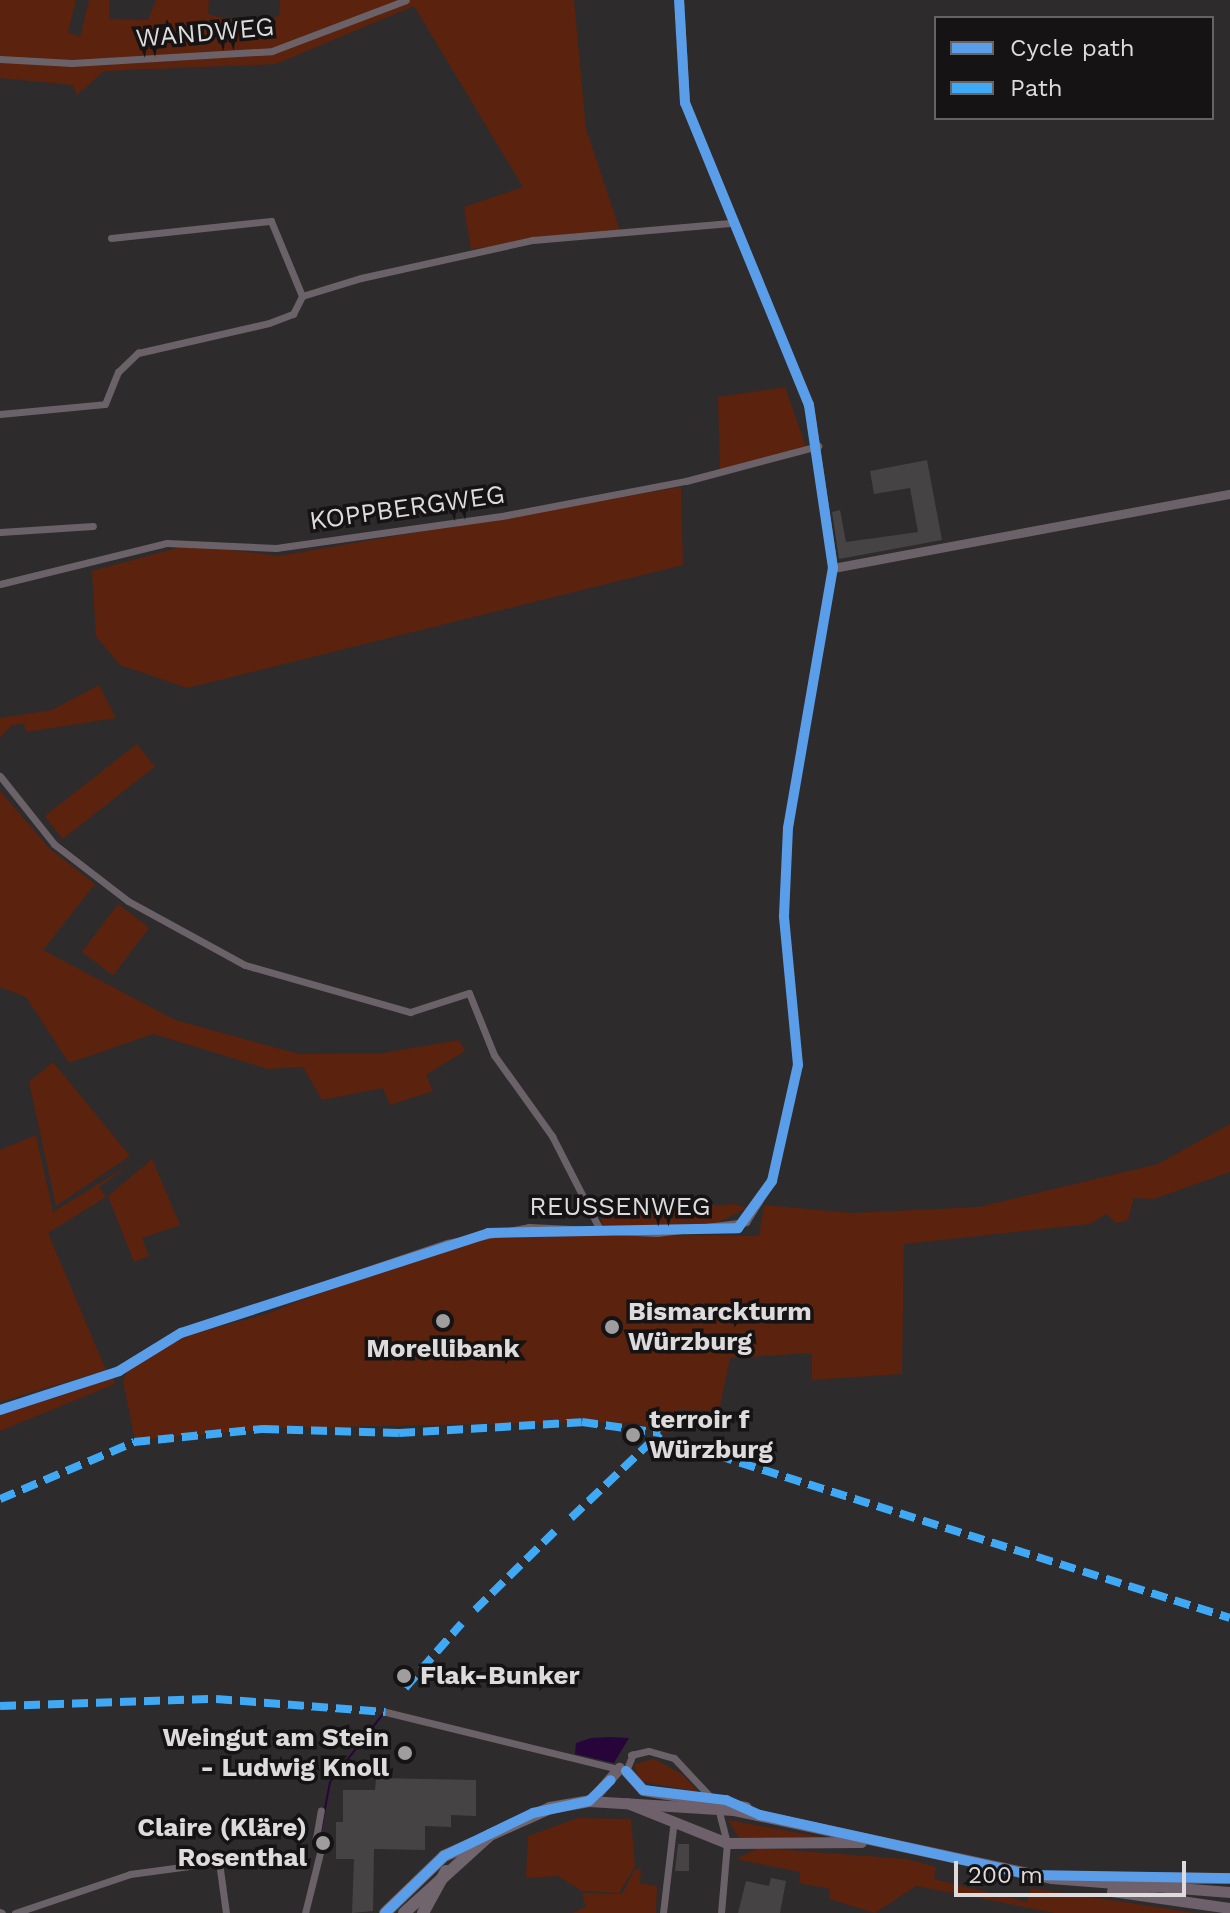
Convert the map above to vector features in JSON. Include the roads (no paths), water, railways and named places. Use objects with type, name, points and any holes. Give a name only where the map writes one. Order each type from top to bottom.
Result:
[{"type":"highway","points":[[385,1913],[444,1856],[533,1813],[589,1801]]},
{"type":"highway","points":[[404,1913],[480,1841]]},
{"type":"highway","points":[[423,1913],[446,1870]]},
{"type":"main road","points":[[589,1801],[623,1770],[643,1790],[1030,1875],[1230,1908]]},
{"type":"main road","points":[[612,1799],[727,1843],[878,1841]]},
{"type":"main road","points":[[589,1801],[726,1800],[760,1815]]},
{"type":"main road","points":[[1030,1875],[1230,1878]]},
{"type":"main road","points":[[1051,1878],[1230,1892]]},
{"type":"street","name":"WANDWEG","points":[[0,59],[72,63],[272,51],[406,0]]},
{"type":"street","points":[[679,0],[685,103],[800,382],[818,446],[833,568],[1230,494]]},
{"type":"street","points":[[0,414],[105,404],[118,372],[138,353],[269,323],[293,314],[302,296],[271,221],[111,238]]},
{"type":"street","points":[[302,296],[507,245],[733,223]]},
{"type":"street","name":"KOPPBERGWEG","points":[[0,584],[167,543],[276,548],[507,515],[686,481],[818,446]]},
{"type":"street","points":[[0,532],[93,526]]},
{"type":"street","name":"REUSSENWEG","points":[[0,1410],[119,1371],[181,1333],[413,1253],[529,1227],[600,1230],[738,1228],[772,1181],[798,1065],[784,916],[788,828],[833,568]]},
{"type":"street","points":[[0,776],[54,844],[128,901],[245,965],[410,1012],[469,993],[494,1055],[552,1136],[600,1230]]},
{"type":"street","points":[[386,1712],[623,1770],[633,1754],[657,1752],[700,1778],[722,1816],[727,1843],[721,1913]]},
{"type":"street","points":[[305,1913],[319,1840],[321,1810]]},
{"type":"street","points":[[663,1913],[673,1828]]},
{"type":"street","points":[[15,1913],[130,1874],[219,1862],[226,1913]]},
{"type":"waterway","points":[[320,1835],[330,1782],[383,1714]]},
{"type":"place","name":"Morellibank","points":[[443,1321]]},
{"type":"place","name":"Bismarckturm Würzburg","points":[[612,1327]]},
{"type":"place","name":"terroir f Würzburg","points":[[633,1435]]},
{"type":"place","name":"Flak-Bunker","points":[[404,1676]]},
{"type":"place","name":"Weingut am Stein - Ludwig Knoll","points":[[405,1753]]},
{"type":"place","name":"Claire (Kläre) Rosenthal","points":[[323,1843]]}]
